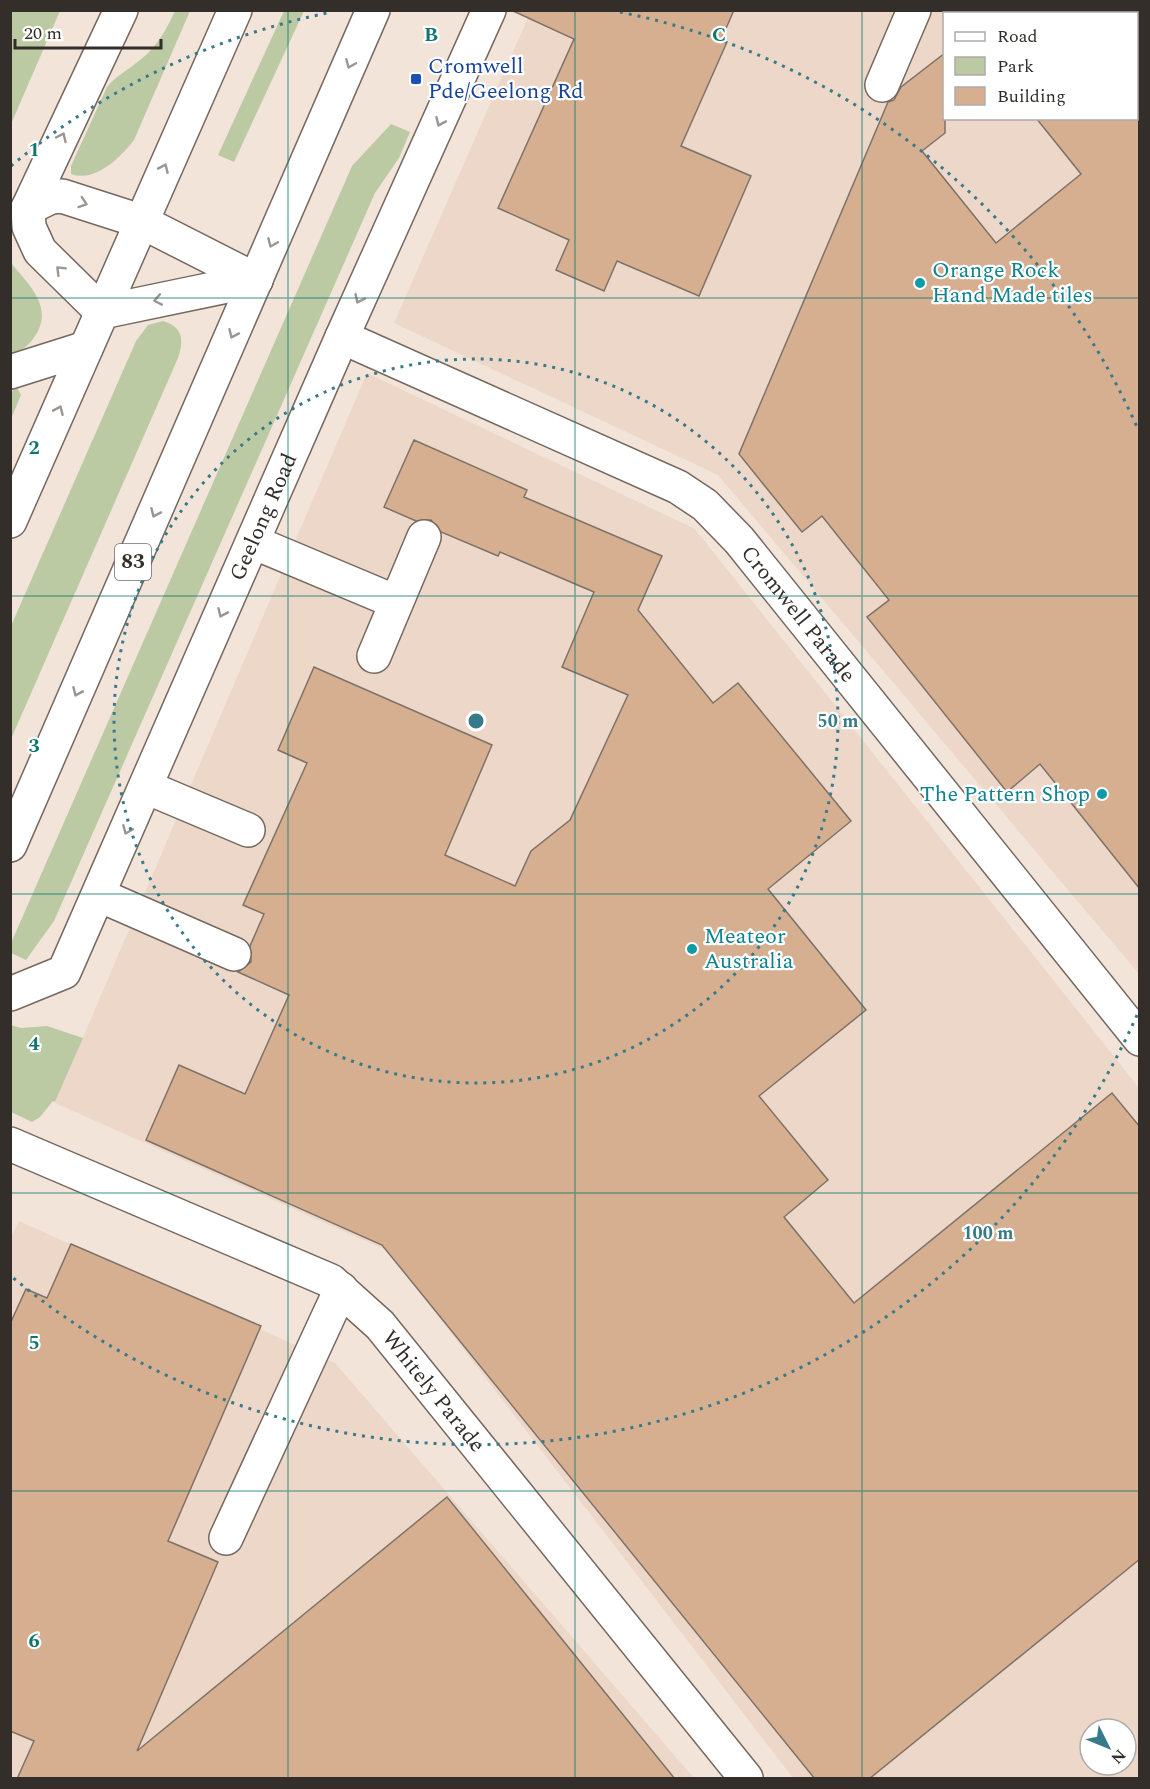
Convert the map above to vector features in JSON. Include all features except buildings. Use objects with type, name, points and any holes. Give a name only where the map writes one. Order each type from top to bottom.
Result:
[{"type":"main road","points":[[19,205],[121,10]]},
{"type":"main road","points":[[10,521],[140,221],[235,10]]},
{"type":"main road","name":"83","points":[[10,844],[373,10]]},
{"type":"main road","name":"Geelong Road","points":[[10,994],[64,972],[342,337],[489,10]]},
{"type":"main road","points":[[882,85],[914,10]]},
{"type":"main road","points":[[19,205],[62,196],[140,221],[256,280]]},
{"type":"main road","points":[[19,205],[40,250],[102,312]]},
{"type":"main road","points":[[102,312],[256,280]]},
{"type":"main road","name":"Cromwell Parade","points":[[342,337],[678,487],[705,505],[747,550],[1140,1039]]},
{"type":"main road","points":[[10,372],[86,348]]},
{"type":"main road","points":[[374,656],[424,537]]},
{"type":"main road","points":[[253,542],[396,602]]},
{"type":"main road","points":[[146,787],[248,830]]},
{"type":"main road","points":[[99,895],[234,954]]},
{"type":"main road","name":"Whitely Parade","points":[[10,1144],[331,1281],[341,1289],[380,1325],[746,1779]]},
{"type":"main road","points":[[226,1538],[341,1289]]},
{"type":"shaded area","points":[[531,11],[1139,11],[1139,974],[718,475],[394,323]]},
{"type":"shaded area","points":[[367,373],[695,529],[1139,1088],[1139,1778],[793,1778],[388,1251],[55,1103]]},
{"type":"shaded area","points":[[19,1221],[335,1363],[694,1778],[11,1778],[10,1239]]},
{"type":"green space","points":[[10,11],[60,11],[11,124]]},
{"type":"green space","points":[[175,11],[190,11],[134,140],[115,161],[98,172],[80,176],[71,174],[71,166],[107,87],[151,50]]},
{"type":"green space","points":[[284,11],[304,11],[234,162],[218,155]]},
{"type":"green space","points":[[391,124],[410,132],[399,158],[375,193],[54,921],[26,960],[11,953],[11,943],[352,166]]},
{"type":"green space","points":[[10,262],[30,285],[40,303],[42,312],[38,331],[33,340],[23,349],[10,355]]},
{"type":"green space","points":[[163,321],[175,327],[180,335],[181,345],[178,358],[11,739],[11,626],[136,341],[148,325]]},
{"type":"green space","points":[[17,388],[21,395],[11,419],[11,392]]},
{"type":"green space","points":[[11,1025],[21,1028],[47,1026],[83,1038],[55,1102],[53,1101],[40,1117],[32,1122],[11,1112]]},
{"type":"place","name":"Cromwell Pde/Geelong Rd","points":[[416,79]]},
{"type":"place","name":"Orange Rock Hand Made tiles","points":[[920,283]]},
{"type":"place","name":"The Pattern Shop","points":[[1102,794]]},
{"type":"place","name":"Meateor Australia","points":[[692,949]]}]
